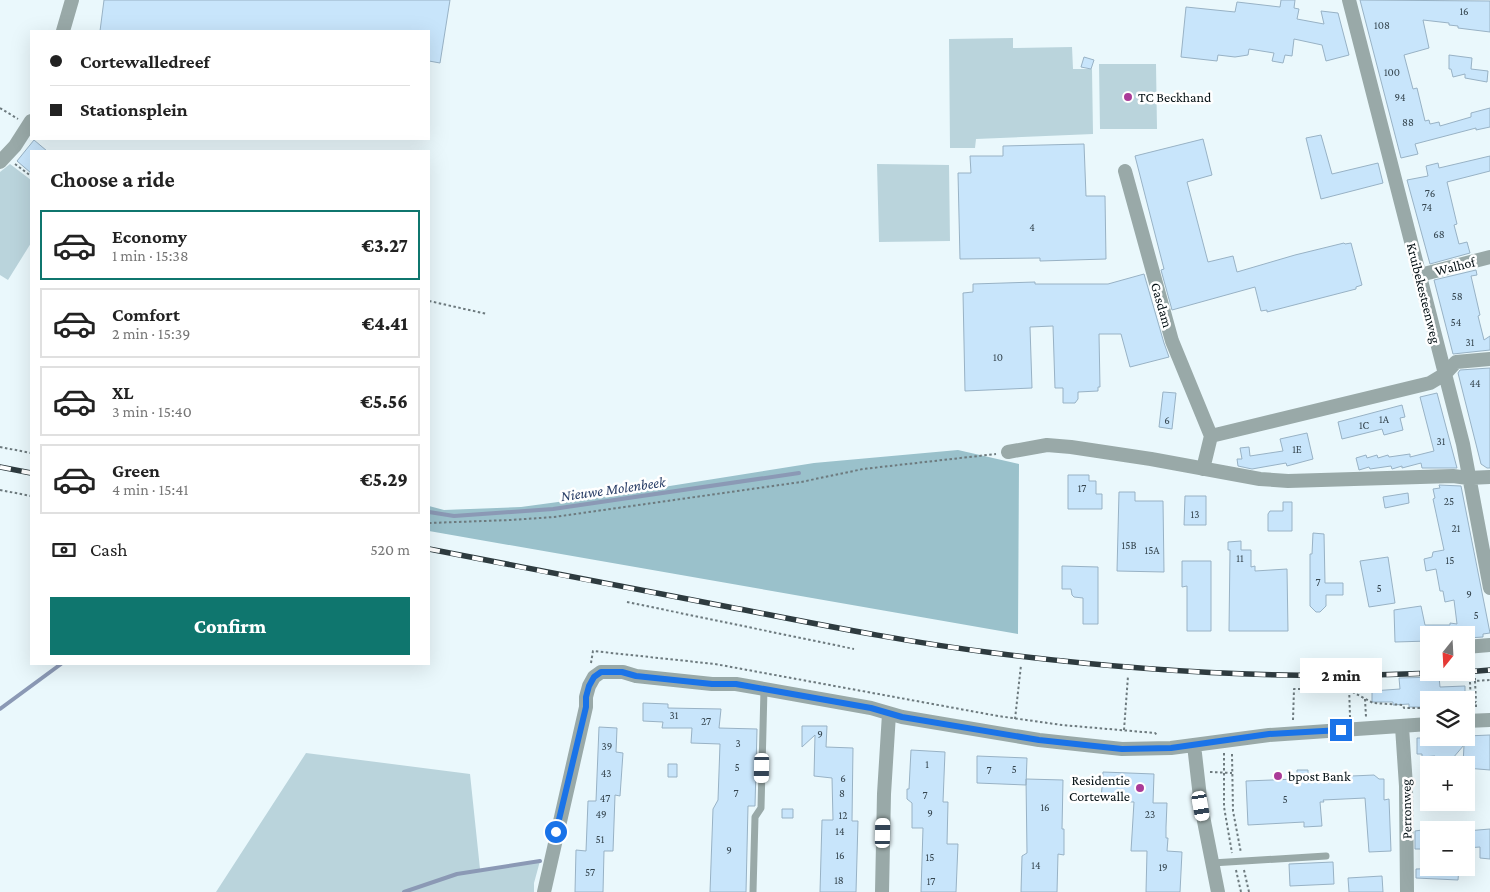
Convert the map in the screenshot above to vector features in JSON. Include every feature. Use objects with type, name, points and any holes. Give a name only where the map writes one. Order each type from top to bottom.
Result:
[{"type":"street","points":[[63,30],[72,0]]},
{"type":"street","name":"Kruibekesteenweg","points":[[1349,0],[1463,444],[1490,588]]},
{"type":"street","points":[[3,159],[15,146],[30,123]]},
{"type":"street","name":"Gasdam","points":[[1125,171],[1172,341],[1210,436]]},
{"type":"street","name":"Walhof","points":[[1420,275],[1490,257]]},
{"type":"street","points":[[1203,469],[1210,436],[1430,383],[1445,374],[1456,362],[1490,359]]},
{"type":"street","points":[[1008,452],[1047,445],[1151,459],[1260,479],[1288,481],[1454,476],[1468,478],[1490,477]]},
{"type":"street","points":[[1475,646],[1490,645]]},
{"type":"street","points":[[544,892],[586,707],[586,697],[594,677],[601,672],[622,672],[636,676],[712,684],[736,684],[871,708],[911,719],[1068,744],[1122,749],[1171,748],[1269,734],[1420,725]]},
{"type":"street","points":[[882,892],[884,794],[889,714]]},
{"type":"street","name":"Perronweg","points":[[1402,727],[1406,786],[1407,892]]},
{"type":"street","points":[[1194,745],[1201,806],[1218,892]]},
{"type":"lane","points":[[753,892],[756,817],[761,808],[764,689]]},
{"type":"lane","points":[[1212,863],[1326,856]]},
{"type":"path","points":[[0,108],[30,123]]},
{"type":"path","points":[[3,159],[30,175]]},
{"type":"path","points":[[430,301],[487,314]]},
{"type":"path","points":[[0,447],[30,453]]},
{"type":"path","points":[[430,523],[554,517],[801,482],[863,469],[1008,452]]},
{"type":"path","points":[[0,490],[30,496]]},
{"type":"path","points":[[627,602],[854,649]]},
{"type":"path","points":[[592,659],[593,651],[715,664],[1015,719],[1155,733],[1158,736]]},
{"type":"path","points":[[1015,719],[1021,665]]},
{"type":"path","points":[[1124,730],[1128,676]]},
{"type":"path","points":[[1478,720],[1475,680],[1490,680]]},
{"type":"path","points":[[1470,682],[1470,691]]},
{"type":"path","points":[[1349,685],[1350,720]]},
{"type":"path","points":[[1293,721],[1294,689],[1349,690],[1373,703],[1403,705],[1404,708],[1420,708]]},
{"type":"path","points":[[1365,699],[1366,728]]},
{"type":"path","points":[[1232,739],[1232,811],[1249,892]]},
{"type":"path","points":[[1224,755],[1224,807],[1241,892]]},
{"type":"path","points":[[1198,772],[1232,773]]},
{"type":"shaded area","points":[[1013,38],[1013,48],[1072,47],[1073,69],[1092,69],[1093,134],[976,139],[975,148],[950,148],[949,39]]},
{"type":"shaded area","name":"TC Beckhand","points":[[1099,64],[1156,64],[1157,129],[1100,129]]},
{"type":"shaded area","points":[[10,164],[30,179],[30,245],[8,280],[0,275],[0,172]]},
{"type":"shaded area","points":[[877,164],[949,165],[950,241],[879,242]]},
{"type":"shaded area","points":[[958,450],[1019,464],[1018,634],[430,531],[430,506],[444,510],[521,507],[632,492],[814,463]]},
{"type":"shaded area","points":[[306,753],[470,774],[480,869],[540,861],[534,883],[534,892],[216,892]]},
{"type":"building","points":[[104,0],[450,0],[440,63],[430,61],[430,30],[100,30]]},
{"type":"building","points":[[1281,0],[1295,0],[1294,8],[1299,9],[1297,19],[1324,24],[1321,11],[1338,13],[1349,55],[1326,61],[1322,45],[1294,39],[1292,56],[1285,55],[1283,63],[1272,61],[1274,53],[1249,49],[1248,55],[1235,57],[1218,55],[1217,61],[1181,57],[1186,7],[1235,12],[1237,2],[1280,7]]},
{"type":"building","points":[[1360,0],[1490,1],[1490,32],[1458,28],[1458,26],[1449,25],[1449,23],[1423,20],[1429,48],[1404,55],[1413,89],[1417,88],[1425,121],[1429,120],[1430,124],[1439,122],[1440,126],[1471,117],[1471,113],[1490,108],[1490,127],[1476,130],[1476,128],[1415,144],[1418,154],[1401,158]]},
{"type":"building","points":[[1449,55],[1472,58],[1471,69],[1488,71],[1487,82],[1465,78],[1465,74],[1453,77],[1451,69],[1449,69]]},
{"type":"building","points":[[1084,57],[1094,60],[1091,69],[1081,67]]},
{"type":"building","points":[[1321,135],[1332,174],[1378,163],[1383,183],[1321,199],[1306,138]]},
{"type":"building","points":[[1203,139],[1212,175],[1187,182],[1208,262],[1233,256],[1237,272],[1295,255],[1351,243],[1362,285],[1356,287],[1356,289],[1267,312],[1267,310],[1261,311],[1255,287],[1172,310],[1161,270],[1164,269],[1135,156]]},
{"type":"building","points":[[34,140],[46,150],[30,150],[30,172],[17,161]]},
{"type":"building","points":[[1084,144],[1086,196],[1105,196],[1106,259],[1040,261],[1040,258],[960,259],[958,173],[971,173],[970,156],[1003,156],[1003,146]]},
{"type":"building","points":[[1490,156],[1490,171],[1447,182],[1457,224],[1454,225],[1459,244],[1467,242],[1470,253],[1430,264],[1407,180],[1428,176],[1426,166],[1438,163],[1439,168]]},
{"type":"building","points":[[1476,270],[1477,275],[1471,276],[1480,315],[1478,316],[1484,340],[1490,336],[1490,350],[1453,354],[1434,280]]},
{"type":"building","points":[[1144,274],[1169,357],[1130,367],[1121,334],[1099,334],[1100,387],[1098,387],[1098,391],[1078,392],[1078,399],[1075,403],[1063,403],[1063,388],[1055,388],[1053,326],[1030,327],[1032,388],[965,391],[963,293],[973,292],[973,284],[1035,282],[1035,284],[1108,284]]},
{"type":"building","points":[[1490,368],[1490,468],[1487,468],[1481,464],[1458,373],[1460,370]]},
{"type":"building","points":[[1163,392],[1176,393],[1172,429],[1159,427]]},
{"type":"building","points":[[1437,393],[1457,468],[1422,468],[1421,463],[1402,468],[1402,466],[1392,469],[1391,466],[1370,469],[1369,467],[1359,470],[1356,458],[1366,455],[1367,458],[1377,455],[1378,458],[1388,455],[1389,457],[1410,454],[1410,457],[1434,451],[1420,397]]},
{"type":"building","points":[[1402,405],[1405,417],[1400,418],[1403,430],[1384,435],[1382,429],[1342,439],[1338,422]]},
{"type":"building","points":[[1307,433],[1313,459],[1287,466],[1286,463],[1252,469],[1238,466],[1237,459],[1242,459],[1240,448],[1249,447],[1250,456],[1283,451],[1280,439]]},
{"type":"building","points":[[1068,475],[1089,475],[1089,481],[1096,481],[1096,494],[1102,494],[1102,509],[1068,509]]},
{"type":"building","points":[[1439,485],[1461,486],[1490,633],[1483,634],[1483,637],[1475,638],[1475,626],[1420,626],[1420,641],[1395,642],[1394,610],[1421,606],[1425,625],[1457,624],[1454,600],[1445,602],[1443,591],[1440,591],[1436,569],[1426,571],[1424,559],[1432,557],[1433,552],[1444,550],[1433,499],[1435,498],[1433,489],[1440,488]]},
{"type":"building","points":[[1119,492],[1135,492],[1135,501],[1163,501],[1164,572],[1117,571]]},
{"type":"building","points":[[1408,493],[1409,503],[1385,508],[1383,497]]},
{"type":"building","points":[[1185,496],[1206,496],[1206,525],[1184,525]]},
{"type":"building","points":[[1283,502],[1292,502],[1292,531],[1268,531],[1268,514],[1270,511],[1283,511]]},
{"type":"building","points":[[1313,533],[1324,534],[1325,583],[1343,583],[1343,595],[1326,595],[1326,606],[1320,612],[1316,612],[1310,606],[1310,554],[1312,554]]},
{"type":"building","points":[[1241,541],[1241,550],[1251,550],[1251,567],[1255,566],[1255,571],[1287,569],[1288,631],[1229,631],[1230,550],[1228,550],[1228,542]]},
{"type":"building","points":[[1388,557],[1395,603],[1369,607],[1360,561]]},
{"type":"building","points":[[1182,561],[1211,561],[1211,631],[1187,631],[1187,586],[1182,587]]},
{"type":"building","points":[[1062,566],[1098,567],[1098,624],[1083,624],[1083,598],[1074,597],[1071,589],[1062,589]]},
{"type":"building","points":[[1420,677],[1420,681],[1439,681],[1440,687],[1465,686],[1465,691],[1420,691],[1420,707],[1409,707],[1409,704],[1393,705],[1393,702],[1372,702],[1372,691],[1400,689],[1399,678]]},
{"type":"building","points":[[643,703],[668,704],[668,708],[721,709],[719,728],[757,729],[755,806],[748,806],[746,892],[710,892],[713,809],[718,800],[720,744],[691,743],[692,728],[662,728],[663,722],[643,721]]},
{"type":"building","points":[[802,726],[827,726],[826,747],[853,748],[852,821],[858,821],[856,892],[820,892],[822,820],[833,820],[832,778],[814,776],[815,735],[802,747]]},
{"type":"building","points":[[599,727],[617,728],[616,752],[623,753],[620,796],[615,795],[613,851],[604,851],[603,892],[575,892],[576,850],[586,851],[588,801],[596,801]]},
{"type":"building","points":[[1490,735],[1490,770],[1475,769],[1475,756],[1463,756],[1464,746],[1475,746],[1475,736]]},
{"type":"building","points":[[1417,738],[1420,738],[1420,746],[1463,746],[1455,756],[1422,756],[1422,754],[1417,754]]},
{"type":"building","points":[[911,750],[945,752],[943,802],[948,802],[947,844],[958,844],[956,892],[921,892],[923,828],[912,828],[912,803],[907,799]]},
{"type":"building","points":[[977,756],[1027,758],[1026,785],[977,783]]},
{"type":"building","points":[[668,764],[677,764],[677,777],[668,777]]},
{"type":"building","points":[[1297,770],[1308,770],[1308,778],[1374,775],[1379,779],[1384,779],[1384,800],[1389,799],[1391,851],[1369,852],[1365,798],[1323,800],[1324,802],[1320,802],[1322,826],[1304,827],[1304,822],[1248,825],[1246,781],[1297,779]]},
{"type":"building","points":[[1103,772],[1154,774],[1153,803],[1167,803],[1167,851],[1182,852],[1180,892],[1146,892],[1147,851],[1131,851],[1134,802],[1101,801]]},
{"type":"building","points":[[1026,779],[1063,780],[1062,829],[1064,829],[1064,855],[1058,854],[1057,892],[1021,892],[1022,856],[1027,853]]},
{"type":"building","points":[[782,809],[793,809],[793,818],[782,818]]},
{"type":"building","points":[[1490,829],[1490,859],[1480,858],[1480,847],[1475,847],[1475,830]]},
{"type":"building","points":[[1420,830],[1420,849],[1415,849],[1415,831]]},
{"type":"building","points":[[1333,862],[1334,884],[1290,886],[1289,864]]},
{"type":"building","points":[[1416,869],[1420,869],[1420,876],[1458,876],[1458,880],[1416,878]]},
{"type":"building","points":[[1382,876],[1383,892],[1349,892],[1348,878]]},
{"type":"waterway","name":"Nieuwe Molenbeek","points":[[430,512],[454,516],[553,509],[799,473]]},
{"type":"waterway","name":"Nieuwe Molenbeek","points":[[0,709],[60,665]]},
{"type":"waterway","points":[[404,892],[457,874],[540,861]]},
{"type":"railway","points":[[0,467],[30,473]]},
{"type":"railway","points":[[430,549],[861,632],[927,644],[994,653],[1050,660],[1221,673],[1335,676],[1420,674]]},
{"type":"railway","points":[[1475,671],[1490,670]]},
{"type":"place","name":"TC Beckhand","points":[[1128,97]]},
{"type":"place","name":"bpost Bank","points":[[1278,776]]},
{"type":"place","name":"Residentie Cortewalle","points":[[1140,788]]},
{"type":"route","points":[[556,832],[586,707],[589,686],[594,677],[601,672],[622,672],[636,676],[712,684],[736,684],[871,708],[902,717],[1039,740],[1122,749],[1171,748],[1269,734],[1341,730]]}]
